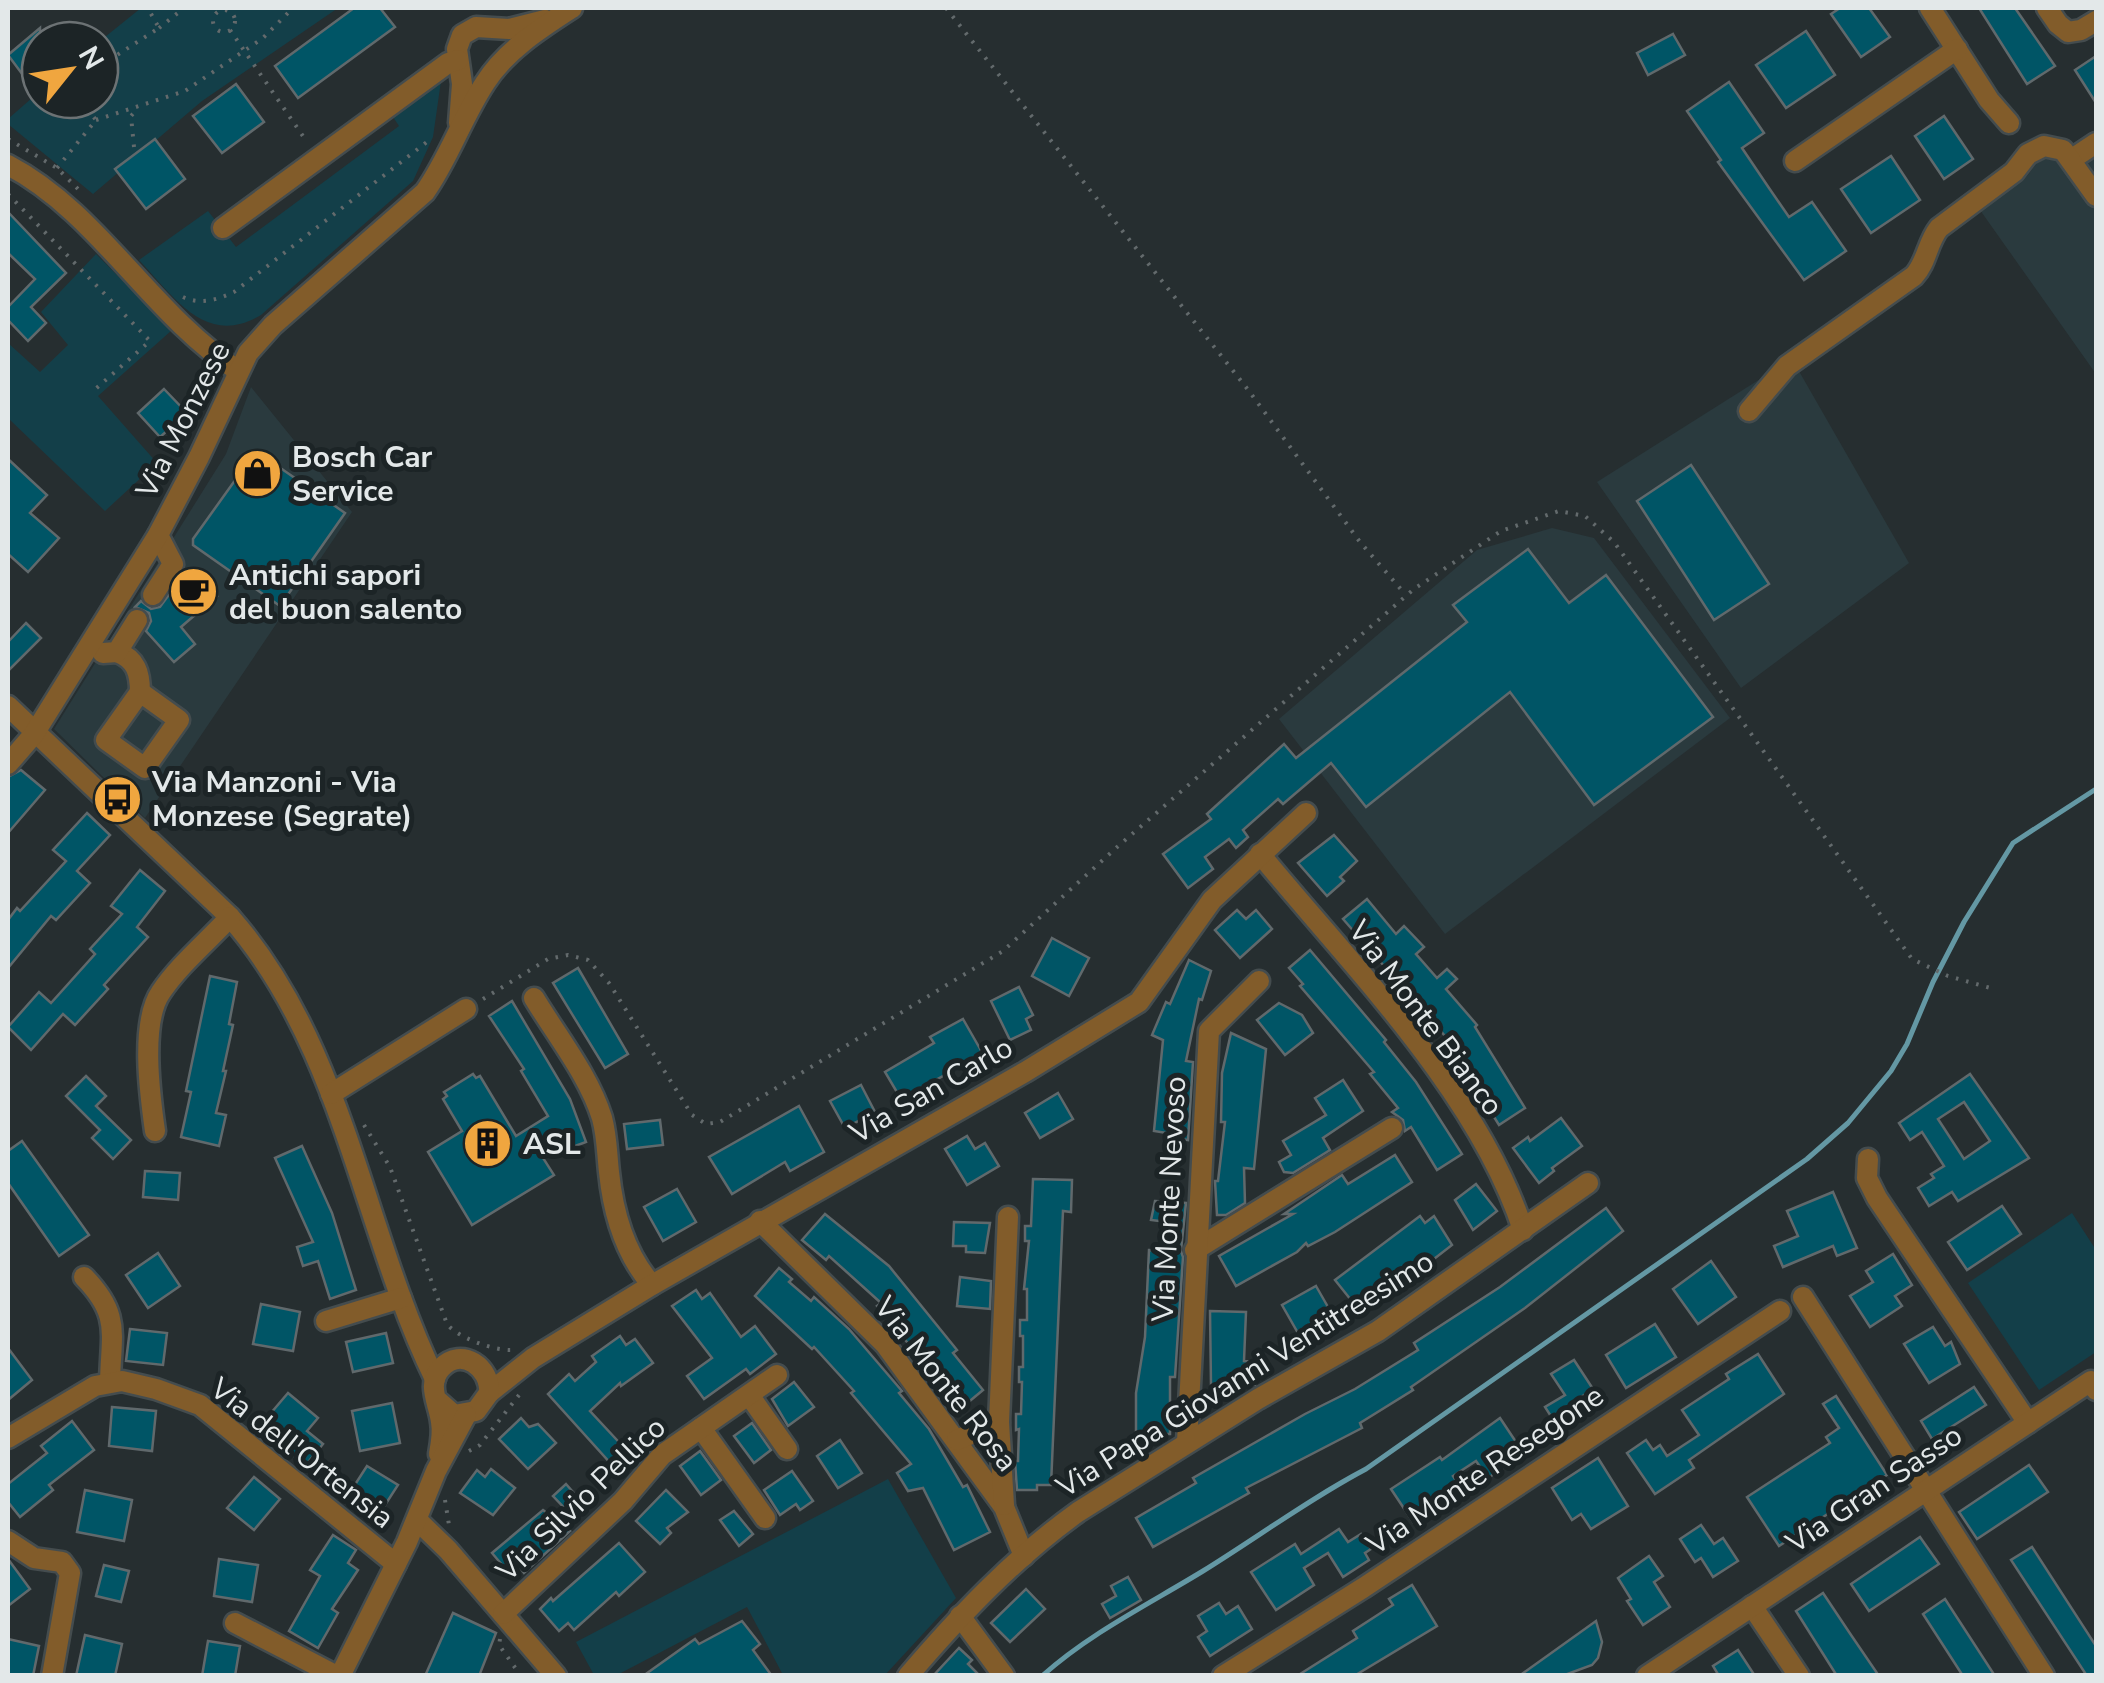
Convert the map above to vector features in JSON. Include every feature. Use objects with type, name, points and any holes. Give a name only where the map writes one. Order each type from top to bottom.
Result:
[{"type":"street","points":[[1930,8],[1989,100],[2009,123]]},
{"type":"street","points":[[2047,8],[2068,32],[2096,21]]},
{"type":"street","name":"Via Monzese","points":[[488,28],[508,29],[566,11]]},
{"type":"street","name":"Via Monzese","points":[[8,764],[34,734],[158,535],[199,457],[237,370],[265,334],[424,192],[498,67],[535,32],[566,11]]},
{"type":"street","points":[[476,27],[488,28],[503,42],[498,67],[482,76],[470,73],[458,60],[457,46],[462,35],[476,27]]},
{"type":"street","points":[[1795,161],[1957,49]]},
{"type":"street","points":[[222,228],[448,62],[458,60]]},
{"type":"street","name":"Via Monzese","points":[[456,140],[462,96],[458,60]]},
{"type":"street","points":[[2072,159],[2096,143]]},
{"type":"street","points":[[1749,411],[1787,366],[1914,276],[1939,228],[2007,178],[2040,146],[2063,150],[2096,195]]},
{"type":"street","points":[[8,165],[59,200],[183,328],[237,370]]},
{"type":"street","points":[[153,595],[173,564],[158,535]]},
{"type":"street","points":[[116,652],[137,620]]},
{"type":"street","points":[[86,654],[125,655],[138,670],[140,692]]},
{"type":"street","points":[[8,706],[230,917],[279,986],[331,1094],[403,1303],[442,1371],[437,1400],[442,1434],[436,1471]]},
{"type":"street","name":"Via San Carlo","points":[[489,1393],[533,1358],[652,1285],[1139,1002],[1212,900],[1306,813]]},
{"type":"street","name":"Via Monte Bianco","points":[[1260,854],[1443,1080],[1503,1178],[1523,1230]]},
{"type":"street","points":[[155,1131],[150,1090],[151,1015],[159,994],[230,917]]},
{"type":"street","name":"Via Monte Nevoso","points":[[1187,1442],[1209,1031],[1259,981]]},
{"type":"street","points":[[534,998],[597,1104],[604,1124],[618,1222],[630,1252],[652,1285]]},
{"type":"street","points":[[331,1094],[466,1009]]},
{"type":"street","points":[[1195,1250],[1392,1128]]},
{"type":"street","points":[[1868,1159],[1868,1178],[1877,1198],[2028,1423]]},
{"type":"street","name":"Via Papa Giovanni Ventitreesimo","points":[[908,1676],[960,1616],[1078,1512],[1187,1442],[1378,1331],[1588,1183]]},
{"type":"street","points":[[1004,1507],[998,1422],[1008,1217]]},
{"type":"street","name":"Via Monte Rosa","points":[[760,1221],[885,1344],[1004,1507],[1024,1556]]},
{"type":"street","points":[[8,1438],[73,1396],[110,1382],[111,1314],[102,1296],[84,1277]]},
{"type":"street","points":[[1802,1298],[2044,1676]]},
{"type":"street","points":[[326,1321],[403,1303]]},
{"type":"street","name":"Via Monte Resegone","points":[[1223,1676],[1363,1588],[1780,1311]]},
{"type":"street","name":"Via San Carlo","points":[[479,1365],[533,1358]]},
{"type":"street","points":[[437,1400],[448,1412],[466,1415],[481,1408],[489,1393],[488,1378],[479,1365],[464,1359],[442,1371]]},
{"type":"street","name":"Via Silvio Pellico","points":[[503,1614],[622,1501],[662,1455],[777,1375]]},
{"type":"street","name":"Via dell'Ortensia","points":[[110,1382],[144,1386],[200,1405],[396,1564]]},
{"type":"street","name":"Via Gran Sasso","points":[[1647,1676],[2091,1382],[2096,1390]]},
{"type":"street","points":[[749,1395],[787,1448]]},
{"type":"street","points":[[234,1623],[338,1676],[466,1415]]},
{"type":"street","points":[[957,1440],[998,1422]]},
{"type":"street","name":"Via Silvio Pellico","points":[[701,1428],[765,1518]]},
{"type":"street","points":[[417,1520],[448,1550],[556,1676]]},
{"type":"street","points":[[8,1542],[34,1558],[62,1562],[70,1573],[52,1676]]},
{"type":"street","points":[[1752,1606],[1799,1676]]},
{"type":"street","points":[[960,1616],[1004,1676]]},
{"type":"path","points":[[120,53],[184,8]]},
{"type":"path","points":[[120,113],[186,91],[244,51],[293,8]]},
{"type":"path","points":[[946,8],[1249,390],[1360,542],[1407,596]]},
{"type":"path","points":[[219,9],[232,14],[234,24],[230,30],[220,31],[215,26],[214,16],[219,9]]},
{"type":"path","points":[[150,12],[159,28]]},
{"type":"path","points":[[230,30],[318,158]]},
{"type":"path","points":[[134,146],[131,116],[141,106]]},
{"type":"path","points":[[57,168],[96,120]]},
{"type":"path","points":[[193,302],[234,292],[433,137]]},
{"type":"path","points":[[8,194],[150,341],[91,393]]},
{"type":"path","points":[[466,1009],[548,959],[562,955],[582,958],[609,983],[692,1114],[706,1124],[720,1122],[1003,952],[1116,848],[1407,596],[1501,531],[1559,511],[1585,516],[1614,542],[1912,959],[1948,976],[1994,989]]},
{"type":"path","points":[[466,1454],[480,1445],[525,1388]]},
{"type":"path","points":[[446,1500],[452,1534]]},
{"type":"shaded area","points":[[141,8],[338,8],[202,101],[93,194],[8,124],[8,119],[20,108],[20,120],[120,120],[120,25]]},
{"type":"shaded area","points":[[441,81],[433,137],[413,181],[261,315],[241,324],[207,322],[178,302],[139,260],[208,211],[236,247],[399,126],[391,114]]},
{"type":"shaded area","points":[[2042,156],[2063,162],[2096,156],[2096,374],[1980,210],[2027,176]]},
{"type":"shaded area","points":[[96,254],[172,330],[98,396],[157,463],[105,511],[8,418],[8,343],[40,372],[68,345],[41,312]]},
{"type":"shaded area","points":[[1792,359],[1909,563],[1741,688],[1597,482]]},
{"type":"shaded area","points":[[251,387],[352,512],[145,818],[54,729],[226,454]]},
{"type":"shaded area","points":[[1552,528],[1594,538],[1730,718],[1445,934],[1279,719],[1477,550]]},
{"type":"shaded area","points":[[2072,1213],[2096,1250],[2096,1352],[2039,1390],[1968,1283]]},
{"type":"shaded area","points":[[888,1479],[956,1598],[885,1675],[783,1675],[747,1607],[617,1675],[594,1675],[576,1642]]},
{"type":"building","points":[[354,8],[380,8],[395,27],[298,98],[275,66]]},
{"type":"building","points":[[1840,8],[1869,8],[1890,37],[1861,57],[1831,14]]},
{"type":"building","points":[[1979,8],[2015,8],[2055,66],[2027,84]]},
{"type":"building","points":[[1806,31],[1835,75],[1786,108],[1756,65]]},
{"type":"building","points":[[1673,34],[1685,55],[1648,75],[1637,53]]},
{"type":"building","points":[[20,45],[20,71],[8,55]]},
{"type":"building","points":[[2096,56],[2096,103],[2075,70]]},
{"type":"building","points":[[1729,82],[1764,133],[1742,148],[1789,217],[1812,202],[1846,251],[1804,280],[1718,162],[1721,160],[1687,111]]},
{"type":"building","points":[[236,84],[264,122],[222,153],[193,116]]},
{"type":"building","points":[[1944,116],[1973,159],[1944,179],[1915,136]]},
{"type":"building","points":[[155,139],[185,179],[146,209],[115,169]]},
{"type":"building","points":[[1891,156],[1920,200],[1871,233],[1841,189]]},
{"type":"building","points":[[8,212],[66,273],[31,307],[46,323],[28,341],[8,320],[8,307],[35,279],[8,253]]},
{"type":"building","points":[[164,389],[187,413],[179,422],[187,431],[177,441],[167,431],[160,437],[138,413]]},
{"type":"building","points":[[256,451],[345,513],[280,606],[193,545],[193,539]]},
{"type":"building","points":[[8,459],[47,495],[30,513],[59,538],[28,572],[8,554]]},
{"type":"building","points":[[1691,465],[1769,584],[1714,620],[1637,501]]},
{"type":"building","points":[[1528,549],[1569,603],[1606,575],[1713,717],[1594,805],[1510,692],[1366,807],[1331,763],[1283,804],[1278,799],[1243,830],[1248,837],[1236,848],[1229,839],[1205,857],[1213,869],[1188,888],[1163,854],[1211,819],[1207,814],[1284,744],[1296,758],[1467,622],[1453,605]]},
{"type":"building","points":[[194,569],[217,596],[181,627],[195,644],[174,662],[146,631],[151,621],[149,613],[135,607],[141,601],[151,609],[160,607]]},
{"type":"building","points":[[26,623],[41,638],[8,671],[8,642]]},
{"type":"building","points":[[21,770],[45,790],[8,833],[8,777]]},
{"type":"building","points":[[87,813],[110,835],[77,871],[90,883],[56,920],[51,916],[8,968],[8,920],[66,861],[53,850]]},
{"type":"building","points":[[1334,835],[1357,861],[1340,877],[1344,881],[1327,896],[1298,863]]},
{"type":"building","points":[[140,870],[165,891],[137,927],[148,937],[104,985],[108,989],[75,1025],[63,1014],[31,1050],[8,1027],[39,992],[51,1003],[95,954],[90,949],[122,914],[111,906]]},
{"type":"building","points":[[1367,899],[1396,934],[1404,926],[1424,947],[1416,954],[1437,978],[1447,969],[1457,979],[1446,989],[1477,1025],[1525,1108],[1499,1125],[1460,1062],[1465,1059],[1343,919]]},
{"type":"building","points":[[1237,910],[1246,919],[1256,910],[1272,929],[1240,958],[1215,930]]},
{"type":"building","points":[[1052,938],[1089,958],[1069,996],[1032,976]]},
{"type":"building","points":[[1310,950],[1386,1040],[1462,1154],[1437,1170],[1411,1127],[1405,1131],[1403,1120],[1392,1112],[1398,1108],[1370,1074],[1374,1072],[1289,968]]},
{"type":"building","points":[[1189,960],[1211,971],[1202,1000],[1199,999],[1186,1061],[1193,1062],[1188,1140],[1154,1131],[1163,1040],[1152,1035]]},
{"type":"building","points":[[578,968],[628,1054],[605,1068],[553,983]]},
{"type":"building","points":[[210,976],[237,982],[226,1071],[216,1113],[226,1115],[219,1146],[181,1137],[191,1092],[186,1091]]},
{"type":"building","points":[[1019,987],[1033,1015],[1026,1019],[1031,1030],[1010,1040],[991,1001]]},
{"type":"building","name":"ASL","points":[[512,1001],[570,1099],[586,1142],[543,1158],[554,1175],[472,1225],[428,1152],[462,1131],[443,1099],[447,1096],[444,1092],[473,1074],[476,1078],[480,1076],[516,1136],[548,1116],[521,1071],[524,1069],[489,1016]]},
{"type":"building","points":[[1279,1003],[1302,1015],[1313,1033],[1285,1055],[1257,1020]]},
{"type":"building","points":[[963,1019],[983,1054],[901,1099],[885,1072],[934,1043],[930,1037]]},
{"type":"building","points":[[1231,1033],[1266,1049],[1254,1169],[1244,1168],[1245,1203],[1226,1215],[1217,1215],[1215,1181],[1225,1122],[1221,1122],[1222,1073]]},
{"type":"building","points":[[1970,1074],[2029,1158],[1958,1201],[1952,1192],[1929,1206],[1918,1188],[1944,1166],[1922,1132],[1910,1140],[1899,1123]],"holes":[[[1964,1102],[1990,1141],[1964,1159],[1938,1119]]]},
{"type":"building","points":[[86,1076],[106,1096],[96,1106],[131,1140],[113,1159],[92,1138],[100,1130],[66,1096]]},
{"type":"building","points":[[1343,1080],[1363,1111],[1323,1138],[1330,1150],[1293,1173],[1284,1172],[1279,1162],[1291,1155],[1283,1141],[1326,1115],[1315,1098]]},
{"type":"building","points":[[861,1085],[875,1112],[845,1128],[830,1101]]},
{"type":"building","points":[[1058,1093],[1073,1119],[1040,1138],[1025,1113]]},
{"type":"building","points":[[799,1106],[824,1152],[790,1171],[785,1162],[732,1194],[709,1157]]},
{"type":"building","points":[[1561,1118],[1582,1146],[1539,1183],[1513,1148],[1528,1137],[1530,1141]]},
{"type":"building","points":[[660,1120],[663,1145],[627,1149],[624,1124]]},
{"type":"building","points":[[967,1136],[975,1149],[985,1143],[999,1166],[967,1185],[945,1149]]},
{"type":"building","points":[[22,1141],[89,1235],[59,1256],[8,1183],[8,1151]]},
{"type":"building","points":[[302,1146],[332,1213],[356,1290],[330,1299],[318,1261],[303,1266],[297,1247],[313,1242],[275,1158]]},
{"type":"building","points":[[1395,1155],[1412,1182],[1335,1232],[1308,1246],[1306,1243],[1236,1286],[1219,1256],[1293,1214],[1284,1214],[1342,1175],[1348,1184]]},
{"type":"building","points":[[145,1171],[180,1173],[178,1200],[143,1197]]},
{"type":"building","points":[[1033,1179],[1072,1180],[1071,1212],[1063,1211],[1051,1485],[1017,1490],[1016,1414],[1021,1414],[1019,1367],[1023,1367],[1020,1320],[1027,1320],[1024,1289],[1029,1241],[1025,1241],[1025,1226],[1031,1226]]},
{"type":"building","points":[[1476,1184],[1497,1211],[1473,1230],[1455,1200]]},
{"type":"building","points":[[677,1189],[696,1222],[663,1241],[644,1207]]},
{"type":"building","points":[[1833,1192],[1857,1248],[1837,1256],[1833,1246],[1783,1267],[1774,1246],[1798,1236],[1787,1211]]},
{"type":"building","points":[[1155,1201],[1186,1203],[1181,1250],[1167,1222],[1151,1220]]},
{"type":"building","points":[[2002,1206],[2021,1234],[1967,1270],[1948,1242]]},
{"type":"building","points":[[1606,1208],[1623,1231],[1525,1308],[1411,1387],[1413,1390],[1360,1423],[1362,1428],[1246,1488],[1249,1493],[1153,1547],[1136,1518],[1196,1483],[1193,1478],[1418,1350],[1414,1343],[1500,1287]]},
{"type":"building","points":[[825,1214],[889,1266],[957,1350],[953,1353],[983,1390],[959,1410],[877,1306],[881,1303],[829,1256],[826,1260],[802,1240]]},
{"type":"building","points":[[1420,1216],[1425,1223],[1434,1216],[1452,1245],[1412,1276],[1408,1271],[1359,1310],[1335,1280]]},
{"type":"building","points":[[954,1222],[990,1223],[985,1253],[966,1252],[966,1246],[953,1246]]},
{"type":"building","points":[[1149,1250],[1181,1251],[1183,1257],[1175,1377],[1170,1377],[1170,1434],[1136,1434]]},
{"type":"building","points":[[158,1253],[180,1286],[148,1308],[126,1275]]},
{"type":"building","points":[[1893,1254],[1912,1285],[1895,1296],[1902,1306],[1870,1327],[1850,1296],[1873,1282],[1866,1271]]},
{"type":"building","points":[[1711,1261],[1736,1297],[1698,1324],[1673,1289]]},
{"type":"building","points":[[779,1268],[792,1279],[789,1282],[811,1301],[814,1297],[849,1329],[902,1391],[899,1393],[929,1429],[963,1487],[967,1485],[990,1532],[954,1550],[923,1488],[908,1491],[897,1473],[911,1464],[851,1393],[854,1391],[814,1347],[755,1296]]},
{"type":"building","points":[[960,1277],[991,1281],[990,1309],[957,1306]]},
{"type":"building","points":[[1316,1286],[1340,1328],[1306,1347],[1282,1305]]},
{"type":"building","points":[[696,1290],[702,1299],[710,1293],[741,1337],[755,1326],[776,1354],[750,1374],[746,1369],[704,1399],[687,1376],[712,1358],[672,1306]]},
{"type":"building","points":[[261,1304],[300,1312],[293,1351],[253,1344]]},
{"type":"building","points":[[1210,1311],[1246,1312],[1244,1361],[1255,1362],[1255,1385],[1211,1385]]},
{"type":"building","points":[[1655,1324],[1676,1357],[1626,1388],[1606,1355]]},
{"type":"building","points":[[1933,1327],[1945,1346],[1951,1342],[1960,1364],[1929,1383],[1904,1344]]},
{"type":"building","points":[[130,1329],[167,1333],[163,1365],[126,1361]]},
{"type":"building","points":[[386,1333],[393,1363],[353,1372],[346,1342]]},
{"type":"building","points":[[620,1336],[626,1345],[635,1339],[653,1363],[621,1386],[620,1383],[590,1411],[629,1453],[613,1466],[548,1394],[569,1374],[575,1381],[596,1362],[592,1356]]},
{"type":"building","points":[[8,1348],[32,1380],[8,1400]]},
{"type":"building","points":[[1758,1354],[1784,1394],[1689,1460],[1694,1468],[1655,1494],[1627,1453],[1646,1440],[1653,1450],[1660,1445],[1667,1456],[1699,1435],[1682,1410]]},
{"type":"building","points":[[1574,1360],[1593,1389],[1578,1399],[1586,1412],[1559,1429],[1545,1407],[1565,1395],[1551,1374]]},
{"type":"building","points":[[794,1382],[814,1407],[788,1426],[772,1399]]},
{"type":"building","points":[[1974,1387],[1986,1405],[1932,1439],[1921,1421]]},
{"type":"building","points":[[288,1393],[318,1418],[307,1431],[323,1444],[305,1466],[259,1427]]},
{"type":"building","points":[[1836,1396],[1887,1475],[1779,1546],[1747,1497],[1830,1443],[1826,1437],[1839,1428],[1823,1404]]},
{"type":"building","points":[[392,1403],[400,1443],[360,1451],[352,1411]]},
{"type":"building","points":[[112,1407],[156,1411],[152,1451],[109,1446]]},
{"type":"building","points":[[521,1418],[529,1427],[538,1424],[556,1443],[528,1469],[499,1439]]},
{"type":"building","points":[[1500,1418],[1524,1454],[1488,1478],[1476,1461],[1453,1476],[1462,1489],[1413,1522],[1391,1489],[1440,1457],[1442,1460]]},
{"type":"building","points":[[72,1421],[94,1450],[49,1485],[53,1490],[20,1517],[8,1502],[8,1484],[47,1453],[41,1446]]},
{"type":"building","points":[[752,1423],[771,1450],[754,1463],[734,1436]]},
{"type":"building","points":[[840,1440],[862,1473],[838,1488],[817,1456]]},
{"type":"building","points":[[700,1451],[721,1480],[701,1495],[680,1466]]},
{"type":"building","points":[[1598,1458],[1628,1506],[1591,1529],[1581,1514],[1572,1520],[1552,1488]]},
{"type":"building","points":[[2029,1465],[2048,1492],[1977,1539],[1959,1512]]},
{"type":"building","points":[[367,1466],[398,1485],[376,1519],[345,1500]]},
{"type":"building","points":[[491,1469],[515,1488],[493,1515],[460,1493],[477,1470],[485,1477]]},
{"type":"building","points":[[792,1471],[813,1501],[800,1510],[796,1504],[780,1515],[764,1490]]},
{"type":"building","points":[[254,1477],[280,1499],[254,1530],[227,1508]]},
{"type":"building","points":[[566,1484],[586,1507],[574,1518],[553,1496]]},
{"type":"building","points":[[85,1490],[132,1500],[124,1541],[77,1532]]},
{"type":"building","points":[[666,1490],[688,1512],[667,1528],[671,1533],[660,1544],[636,1521]]},
{"type":"building","points":[[543,1510],[570,1531],[524,1573],[518,1565],[509,1573],[492,1553]]},
{"type":"building","points":[[734,1511],[753,1534],[739,1546],[720,1520]]},
{"type":"building","points":[[1701,1525],[1714,1544],[1723,1538],[1738,1561],[1713,1577],[1701,1558],[1695,1562],[1680,1539]]},
{"type":"building","points":[[1339,1529],[1348,1542],[1361,1534],[1371,1549],[1365,1553],[1369,1560],[1343,1577],[1328,1553],[1304,1568],[1314,1585],[1276,1610],[1251,1572],[1295,1544],[1301,1554]]},
{"type":"building","points":[[333,1535],[356,1550],[348,1563],[358,1570],[332,1609],[338,1613],[318,1648],[289,1631],[320,1576],[310,1570]]},
{"type":"building","points":[[1920,1537],[1939,1564],[1869,1611],[1851,1584]]},
{"type":"building","points":[[619,1543],[645,1572],[574,1630],[568,1623],[559,1631],[540,1609]]},
{"type":"building","points":[[2032,1547],[2096,1646],[2096,1676],[2087,1676],[2011,1560]]},
{"type":"building","points":[[1649,1556],[1663,1576],[1654,1582],[1670,1607],[1643,1625],[1618,1578]]},
{"type":"building","points":[[8,1559],[30,1589],[8,1606]]},
{"type":"building","points":[[219,1559],[258,1565],[252,1602],[214,1596]]},
{"type":"building","points":[[104,1565],[129,1571],[121,1602],[96,1596]]},
{"type":"building","points":[[1128,1577],[1141,1600],[1110,1618],[1102,1604],[1116,1596],[1111,1586]]},
{"type":"building","points":[[1412,1585],[1437,1626],[1354,1676],[1297,1676],[1357,1638],[1353,1631],[1393,1605],[1389,1599]]},
{"type":"building","points":[[1026,1589],[1045,1609],[1010,1642],[991,1623]]},
{"type":"building","points":[[1823,1593],[1879,1676],[1837,1676],[1796,1611]]},
{"type":"building","points":[[1945,1599],[1995,1676],[1963,1676],[1923,1614]]},
{"type":"building","points":[[1219,1603],[1226,1614],[1238,1606],[1252,1629],[1210,1656],[1198,1637],[1207,1631],[1198,1616]]},
{"type":"building","points":[[453,1613],[496,1633],[479,1676],[425,1676]]},
{"type":"building","points":[[742,1621],[760,1644],[753,1650],[772,1676],[643,1676],[695,1639],[699,1644]]},
{"type":"building","points":[[1596,1621],[1602,1642],[1592,1665],[1562,1676],[1519,1676]]},
{"type":"building","points":[[85,1635],[122,1644],[115,1676],[76,1676]]},
{"type":"building","points":[[8,1639],[39,1646],[33,1676],[8,1676]]},
{"type":"building","points":[[208,1641],[240,1646],[235,1676],[202,1676]]},
{"type":"building","points":[[959,1648],[972,1660],[968,1664],[980,1676],[933,1676]]},
{"type":"building","points":[[1738,1650],[1755,1676],[1719,1676],[1713,1666]]},
{"type":"waterway","points":[[1042,1676],[1100,1633],[1366,1469],[1807,1159],[1848,1123],[1891,1071],[1964,922],[2013,843],[2096,789]]},
{"type":"place","name":"Bosch Car Service","points":[[257,474]]},
{"type":"place","name":"Antichi sapori del buon salento","points":[[194,592]]},
{"type":"place","name":"Via Manzoni - Via Monzese (Segrate)","points":[[117,799]]},
{"type":"place","name":"ASL","points":[[488,1144]]}]
